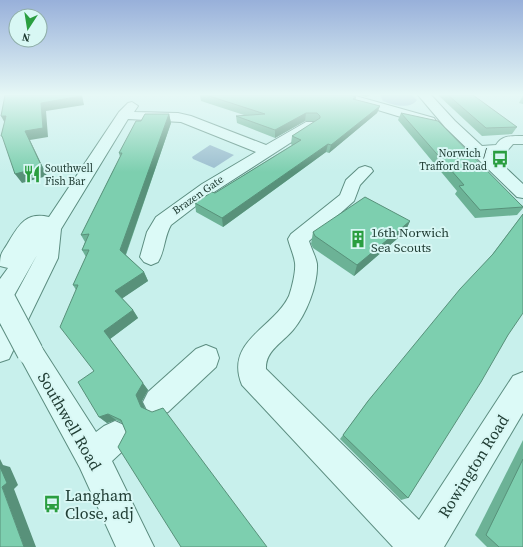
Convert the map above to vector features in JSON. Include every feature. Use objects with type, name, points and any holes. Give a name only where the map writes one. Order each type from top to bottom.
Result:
[{"type":"street","points":[[0,297],[32,246],[50,229],[121,121]]},
{"type":"street","points":[[187,121],[267,151]]},
{"type":"street","points":[[425,121],[450,124]]},
{"type":"street","points":[[447,121],[523,193]]},
{"type":"street","name":"Brazen Gate","points":[[151,257],[157,232],[163,221],[208,188],[310,126]]},
{"type":"street","points":[[480,152],[501,149],[504,143],[523,140]]},
{"type":"street","points":[[365,171],[352,184],[348,197],[298,239],[306,264],[300,298],[285,322],[262,343],[252,359],[252,375],[419,547]]},
{"type":"street","points":[[0,271],[19,242],[24,229],[33,223],[44,222],[50,229],[47,258],[15,351]]},
{"type":"street","name":"Southwell Road","points":[[0,297],[15,351],[92,456],[136,547]]},
{"type":"street","points":[[158,402],[206,358]]},
{"type":"street","name":"Rowington Road","points":[[423,547],[523,386]]},
{"type":"street","points":[[92,456],[116,437]]},
{"type":"shaded area","points":[[210,145],[234,155],[214,168],[193,159],[192,157]]},
{"type":"building","points":[[5,121],[42,121],[43,128],[25,131],[42,167],[15,174],[1,136]]},
{"type":"building","points":[[136,121],[167,121],[120,250],[144,272],[115,291],[133,310],[104,331],[143,383],[136,395],[141,407],[152,412],[163,408],[267,547],[181,547],[118,447],[126,432],[121,420],[108,414],[99,417],[78,382],[94,371],[60,327],[78,285],[73,285],[89,250],[82,250],[89,234],[81,235],[122,153],[119,153]]},
{"type":"building","points":[[249,121],[292,121],[275,130]]},
{"type":"building","points":[[316,121],[362,121],[331,145],[328,144],[222,218],[195,203],[212,192],[215,193],[301,140],[292,136]]},
{"type":"building","points":[[408,121],[438,121],[523,207],[480,210],[459,186],[464,185]]},
{"type":"building","points":[[477,121],[508,121],[517,127],[486,128]]},
{"type":"building","name":"16th Norwich Sea Scouts","points":[[365,197],[410,221],[357,265],[315,236],[313,232]]},
{"type":"building","points":[[523,214],[523,313],[408,498],[343,435],[368,401],[460,289],[493,254]]},
{"type":"building","points":[[523,459],[523,547],[499,547],[486,535]]},
{"type":"building","points":[[0,467],[7,483],[2,487],[24,547],[0,547]]},
{"type":"place","name":"Norwich / Trafford Road","points":[[500,159]]},
{"type":"place","name":"Southwell Fish Bar","points":[[32,174]]},
{"type":"place","name":"16th Norwich Sea Scouts","points":[[358,239]]},
{"type":"place","name":"Langham Close, adj","points":[[52,504]]}]
